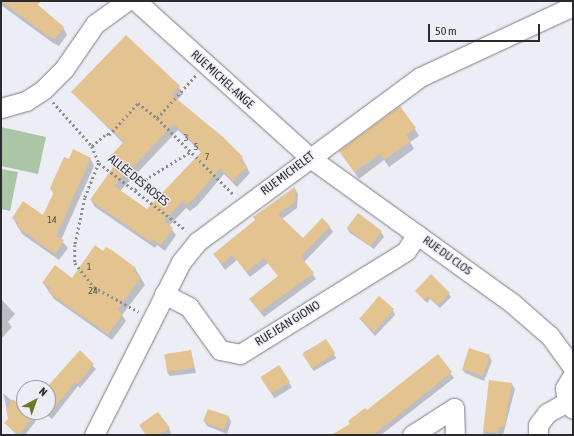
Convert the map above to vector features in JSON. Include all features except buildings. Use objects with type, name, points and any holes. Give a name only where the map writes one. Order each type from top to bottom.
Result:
[{"type":"street","points":[[1,108],[26,101],[43,90],[64,69],[95,24],[127,1]]},
{"type":"street","name":"RUE MICHEL-ANGE","points":[[136,1],[309,157]]},
{"type":"street","name":"RUE MICHELET","points":[[94,435],[181,262],[197,242],[309,157],[420,77],[573,6]]},
{"type":"street","name":"RUE DU CLOS","points":[[309,157],[512,303],[550,336],[573,368]]},
{"type":"street","name":"RUE JEAN GIONO","points":[[164,294],[189,307],[220,350],[240,354],[406,251],[418,234]]},
{"type":"street","points":[[538,435],[538,425],[547,413],[570,405],[565,388],[573,375]]},
{"type":"street","points":[[412,435],[454,408],[455,435]]},
{"type":"path","points":[[157,118],[206,65]]},
{"type":"path","name":"ALLÉE DES ROSES","points":[[43,90],[92,146],[99,163],[190,234],[197,242]]},
{"type":"path","points":[[92,146],[107,133],[109,135],[138,103],[157,118],[245,206]]},
{"type":"path","points":[[135,190],[149,177],[190,152]]},
{"type":"path","points":[[99,163],[85,198],[75,245],[75,263],[94,287],[151,319]]},
{"type":"green space","points":[[1,127],[46,137],[38,174],[1,166]]},
{"type":"green space","points":[[1,169],[18,172],[10,211],[1,209]]}]
